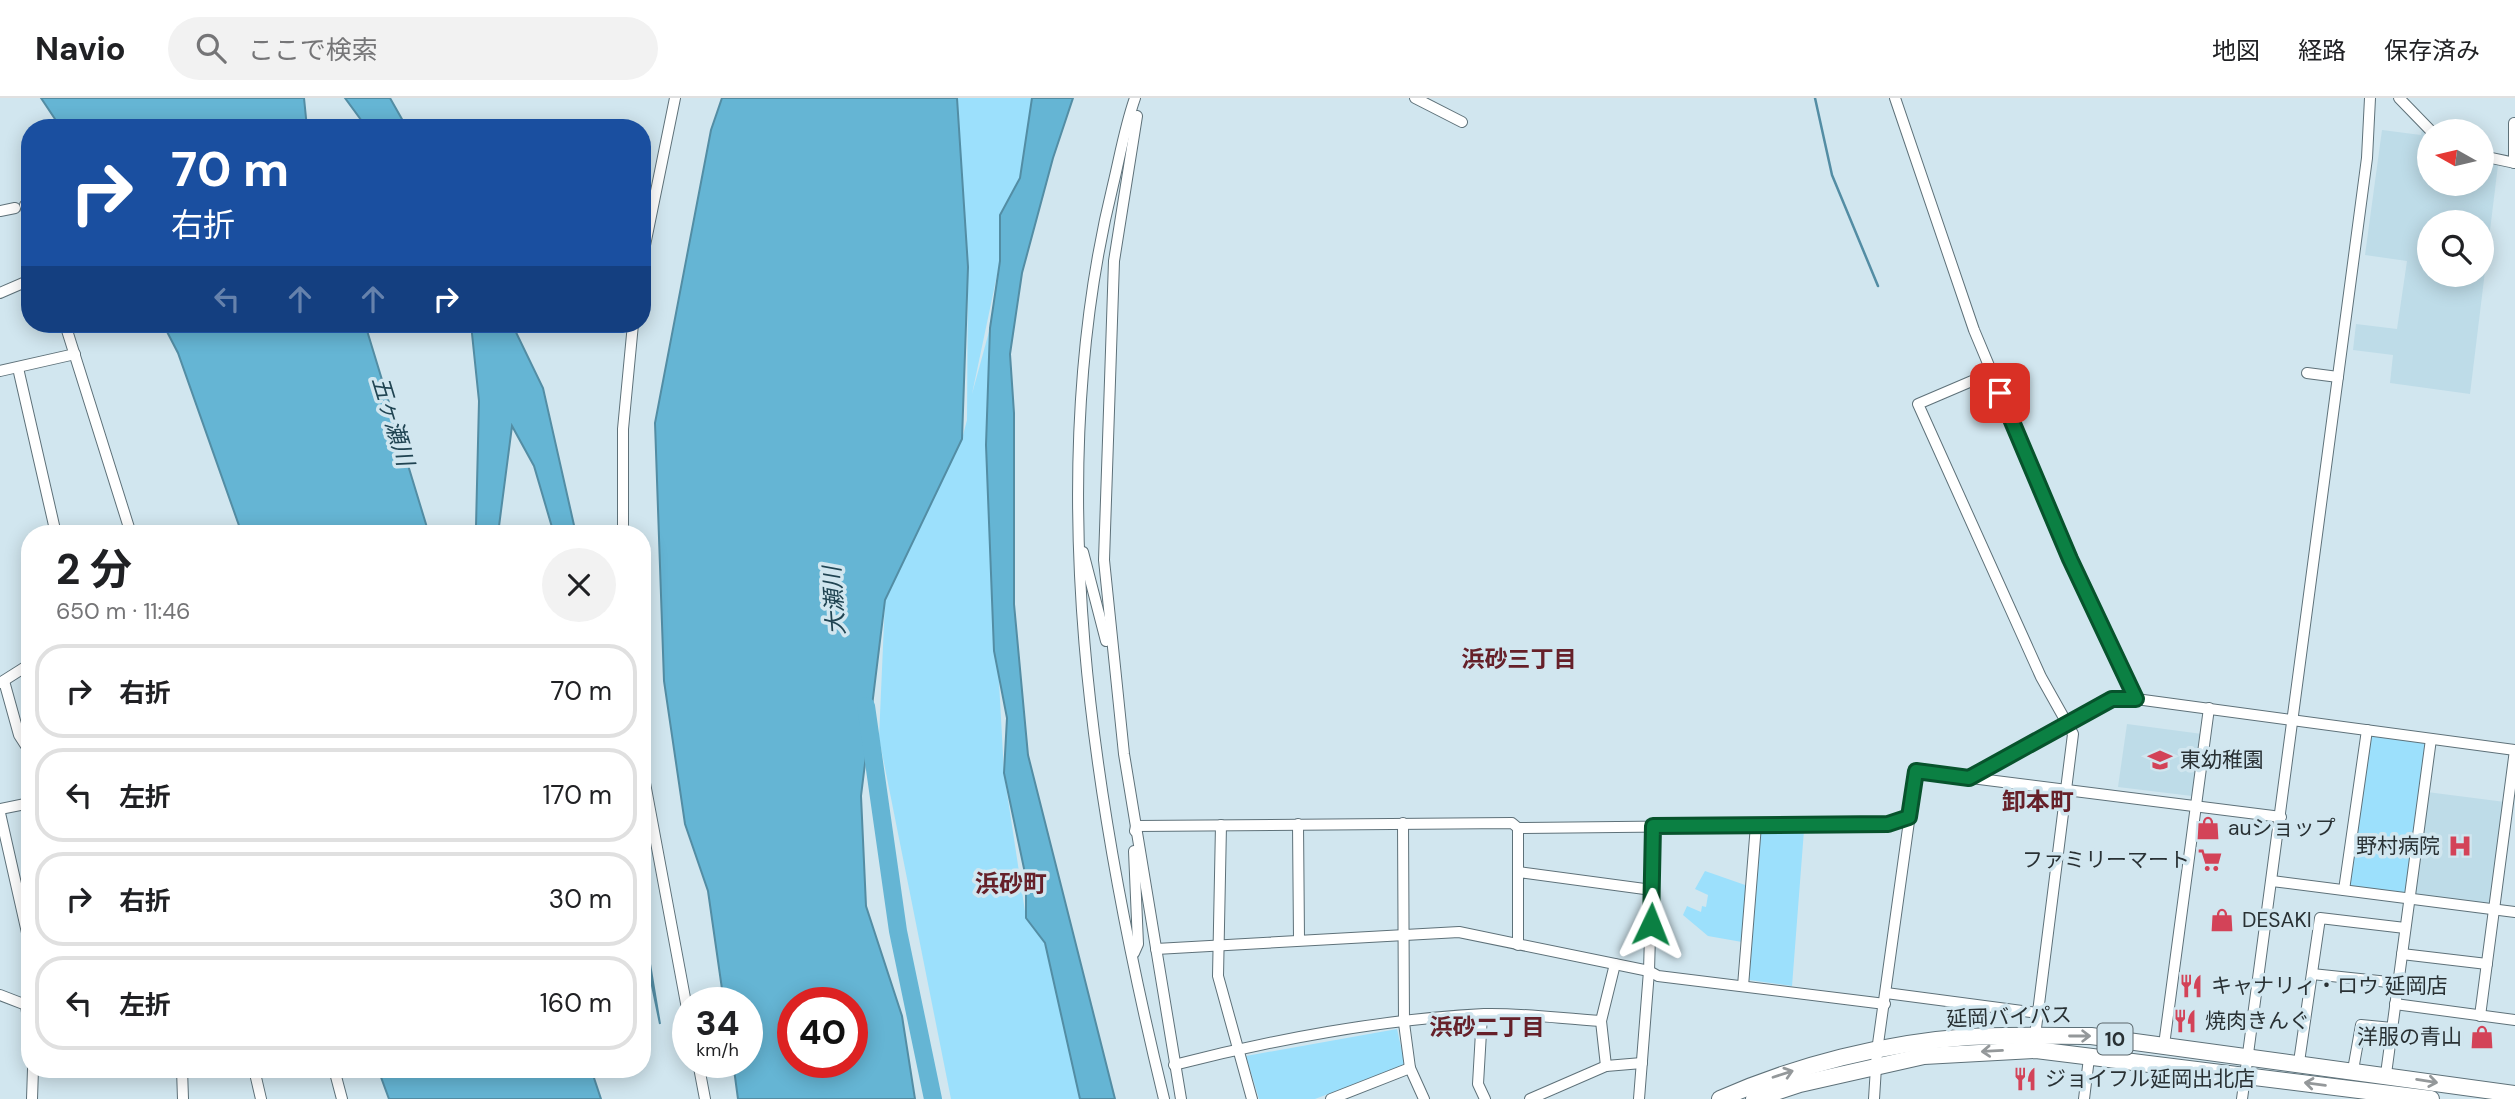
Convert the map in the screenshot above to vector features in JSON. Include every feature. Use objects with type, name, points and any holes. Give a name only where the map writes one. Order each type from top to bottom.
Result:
[{"type":"highway","name":"延岡バイパス","points":[[1755,1099],[1877,1058],[1968,1037],[2035,1036],[2091,1036],[2299,1062],[2515,1094]]},
{"type":"highway","name":"延岡バイパス","points":[[1720,1099],[1804,1067],[1877,1058],[1993,1050],[2036,1050],[2431,1099]]},
{"type":"street","points":[[651,217],[676,98]]},
{"type":"street","points":[[1415,98],[1462,122]]},
{"type":"street","points":[[1895,98],[1973,330],[2070,559],[2136,699]]},
{"type":"street","points":[[2242,1099],[2367,158],[2370,98]]},
{"type":"street","points":[[2399,98],[2419,119]]},
{"type":"street","points":[[1134,100],[1099,250],[1089,315],[1082,415],[1080,549],[1091,704],[1108,819],[1133,955],[1164,1099]]},
{"type":"street","points":[[1134,100],[1137,114],[1114,261],[1116,282],[1108,384],[1104,560],[1124,754],[1181,1099]]},
{"type":"street","points":[[2494,159],[2514,163],[2514,123]]},
{"type":"street","points":[[0,211],[21,207]]},
{"type":"street","points":[[0,293],[21,284]]},
{"type":"street","points":[[68,333],[128,525]]},
{"type":"street","points":[[623,525],[622,452],[632,333]]},
{"type":"street","points":[[0,372],[75,354]]},
{"type":"street","points":[[18,368],[54,525]]},
{"type":"street","points":[[1993,372],[1918,404],[2041,677],[2073,734],[2035,1036]]},
{"type":"street","points":[[2307,373],[2338,377]]},
{"type":"street","points":[[1080,549],[1086,556],[1107,648],[1113,656]]},
{"type":"street","points":[[21,670],[2,682],[21,738]]},
{"type":"street","points":[[1969,778],[2112,699],[2136,699],[2209,708],[2515,750],[2480,1016]]},
{"type":"street","points":[[2164,1045],[2209,708]]},
{"type":"street","points":[[2344,890],[2367,730]]},
{"type":"street","points":[[2386,1074],[2431,739]]},
{"type":"street","points":[[1874,1099],[1877,1058],[1916,771],[2281,817]]},
{"type":"street","points":[[21,805],[0,811],[21,906]]},
{"type":"street","points":[[651,815],[683,987]]},
{"type":"street","points":[[1136,826],[1512,823],[1518,828],[1888,824],[1909,817]]},
{"type":"street","points":[[1403,823],[1404,1023],[1410,1068],[1424,1099]]},
{"type":"street","points":[[1298,824],[1299,939]]},
{"type":"street","points":[[1221,825],[1218,976],[1252,1099]]},
{"type":"street","points":[[1743,986],[1756,825]]},
{"type":"street","points":[[1133,955],[1138,944],[1134,834],[1136,826]]},
{"type":"street","points":[[1639,1099],[1649,971],[1653,826]]},
{"type":"street","points":[[1518,828],[1518,945]]},
{"type":"street","points":[[1518,872],[1652,890]]},
{"type":"street","points":[[2272,881],[2515,912]]},
{"type":"street","points":[[2299,1062],[2320,918],[2405,928]]},
{"type":"street","points":[[1156,948],[1459,932],[1649,971],[1658,976],[2038,1013]]},
{"type":"street","points":[[2402,954],[2487,964]]},
{"type":"street","points":[[1606,1066],[1601,1021],[1615,964]]},
{"type":"street","points":[[2312,974],[2398,983]]},
{"type":"street","points":[[0,995],[21,1002]]},
{"type":"street","points":[[2395,1004],[2515,1020]]},
{"type":"street","points":[[1174,1065],[1237,1049],[1404,1023],[1482,1015],[1601,1021]]},
{"type":"street","points":[[1482,1015],[1478,1084],[1485,1099]]},
{"type":"street","points":[[2353,1070],[2361,1025],[2392,1028]]},
{"type":"street","points":[[2084,1099],[2089,1058]]},
{"type":"street","points":[[1530,1099],[1606,1066],[1642,1063]]},
{"type":"street","points":[[1331,1099],[1410,1068]]},
{"type":"street","points":[[32,1099],[33,1078]]},
{"type":"street","points":[[182,1078],[183,1099]]},
{"type":"street","points":[[256,1078],[261,1099]]},
{"type":"street","points":[[336,1078],[342,1099]]},
{"type":"street","points":[[701,1078],[705,1099]]},
{"type":"shaded area","points":[[957,98],[1032,98],[1020,178],[1000,215],[1000,261],[972,394],[990,328],[986,445],[1004,773],[1026,918],[1045,943],[1088,1099],[951,1099],[879,738],[885,600],[962,439],[967,420],[968,267]]},
{"type":"shaded area","points":[[2382,130],[2417,134],[2417,196],[2494,196],[2494,164],[2498,165],[2492,210],[2417,210],[2417,287],[2483,287],[2470,394],[2390,383],[2393,355],[2353,350],[2356,324],[2397,329],[2407,261],[2365,255]]},
{"type":"shaded area","name":"東幼稚園","points":[[2127,724],[2202,734],[2192,796],[2118,787]]},
{"type":"shaded area","points":[[2368,734],[2427,743],[2405,895],[2346,888]]},
{"type":"shaded area","name":"野村病院","points":[[2427,792],[2505,802],[2494,890],[2488,905],[2414,895]]},
{"type":"shaded area","points":[[1804,830],[1792,986],[1749,980],[1761,831]]},
{"type":"shaded area","points":[[1705,871],[1748,886],[1742,942],[1708,936],[1683,915],[1687,906],[1701,912],[1702,906],[1706,907],[1708,895],[1695,889]]},
{"type":"shaded area","points":[[1397,1029],[1405,1065],[1315,1099],[1259,1099],[1246,1056]]},
{"type":"water","points":[[41,98],[304,98],[306,119],[55,119]]},
{"type":"water","points":[[345,98],[390,98],[402,119],[360,119]]},
{"type":"water","points":[[722,98],[957,98],[968,267],[962,439],[885,600],[861,796],[866,906],[902,1016],[915,1099],[738,1099],[735,1078],[763,1078],[763,987],[722,987],[708,891],[685,824],[664,681],[655,423],[711,130]]},
{"type":"water","points":[[1032,98],[1073,98],[1053,158],[1022,273],[1010,354],[1014,413],[1014,604],[1028,755],[1115,1099],[1080,1099],[1045,943],[1026,918],[1026,878],[1004,773],[1007,718],[994,651],[986,445],[990,328],[1000,261],[1000,215],[1020,178]]},
{"type":"water","name":"五ヶ瀬川","points":[[168,333],[368,333],[426,525],[239,525],[178,353]]},
{"type":"water","points":[[472,333],[516,333],[543,388],[574,525],[551,525],[534,466],[512,426],[499,525],[476,525],[479,401]]},
{"type":"water","points":[[651,970],[660,1024],[651,981]]},
{"type":"water","points":[[381,1078],[594,1078],[601,1099],[389,1099]]},
{"type":"waterway","points":[[1815,98],[1832,175],[1878,286]]},
{"type":"waterway","name":"大瀬川","points":[[866,706],[898,931],[933,1099]]},
{"type":"place","name":"東幼稚園","points":[[2160,760]]},
{"type":"place","name":"auショップ","points":[[2208,828]]},
{"type":"place","name":"野村病院","points":[[2460,846]]},
{"type":"place","name":"ファミリーマート","points":[[2210,860]]},
{"type":"place","name":"DESAKI","points":[[2222,920]]},
{"type":"place","name":"キャナリィ・ロウ 延岡店","points":[[2191,986]]},
{"type":"place","name":"焼肉きんぐ","points":[[2185,1021]]},
{"type":"place","name":"洋服の青山","points":[[2482,1037]]},
{"type":"place","name":"ジョイフル延岡出北店","points":[[2025,1079]]},
{"type":"district","name":"浜砂三丁目","points":[[1519,659]]},
{"type":"district","name":"卸本町","points":[[2038,801]]},
{"type":"district","name":"浜砂町","points":[[1011,883]]},
{"type":"district","name":"浜砂二丁目","points":[[1487,1027]]},
{"type":"route","points":[[1651,924],[1653,826],[1888,824],[1909,817],[1916,771],[1969,778],[2112,699],[2136,699],[2070,559],[2000,393]]}]
